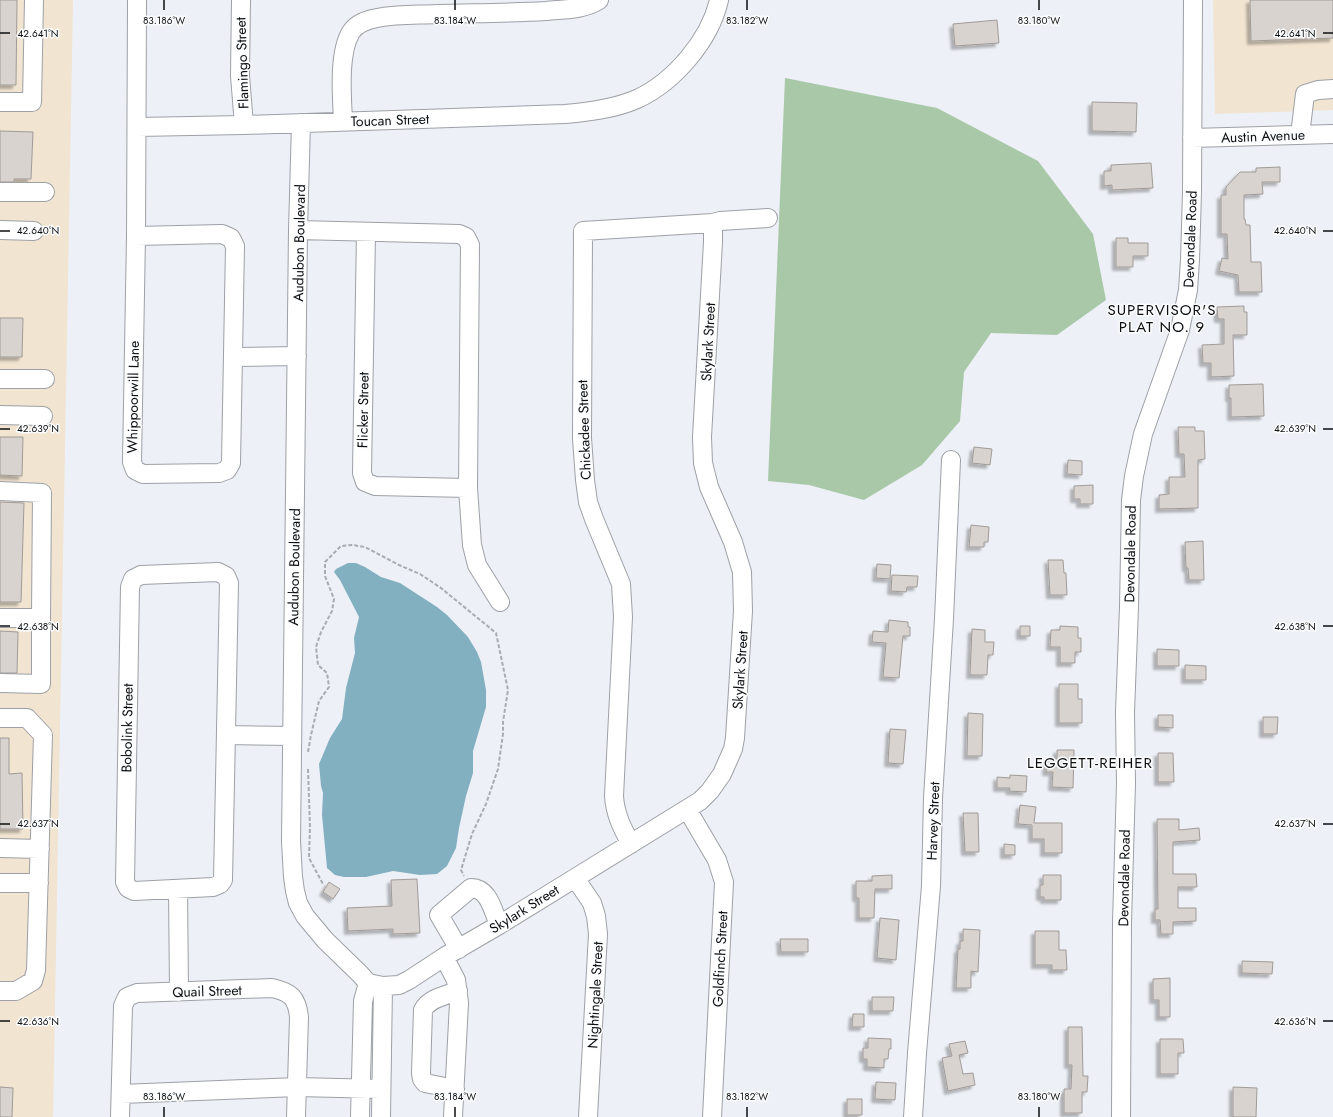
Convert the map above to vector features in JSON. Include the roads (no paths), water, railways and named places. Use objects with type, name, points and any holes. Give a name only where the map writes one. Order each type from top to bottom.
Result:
[{"type":"street","points":[[0,102],[32,102],[34,0]]},
{"type":"street","points":[[137,0],[137,127]]},
{"type":"street","name":"Flamingo Street","points":[[241,0],[240,76],[244,126]]},
{"type":"street","points":[[342,121],[344,53],[351,32],[357,25],[377,18],[403,15],[528,12],[579,8],[588,6],[599,0]]},
{"type":"street","name":"Toucan Street","points":[[137,127],[244,126],[590,112],[617,106],[636,99],[664,83],[686,62],[704,37],[719,0]]},
{"type":"street","name":"Devondale Road","points":[[1121,1117],[1122,923],[1126,804],[1125,712],[1131,500],[1134,476],[1144,434],[1178,336],[1186,304],[1191,254],[1193,0]]},
{"type":"street","points":[[1300,135],[1305,94],[1318,90],[1333,89]]},
{"type":"street","name":"Audubon Boulevard","points":[[301,123],[298,230],[292,736],[291,841],[293,877],[298,904],[314,928],[360,974],[375,985]]},
{"type":"street","name":"Whippoorwill Lane","points":[[136,236],[222,234],[231,238],[235,246],[231,462],[227,470],[219,473],[143,474],[134,470],[132,462],[137,127]]},
{"type":"street","name":"Austin Avenue","points":[[1192,138],[1333,134]]},
{"type":"street","points":[[0,192],[45,192]]},
{"type":"street","points":[[713,224],[720,221],[768,218]]},
{"type":"street","name":"Skylark Street","points":[[375,985],[399,985],[409,980],[700,801],[714,786],[722,774],[733,749],[735,738],[743,611],[743,584],[740,562],[727,524],[708,487],[704,472],[702,453],[713,224]]},
{"type":"street","name":"Chickadee Street","points":[[631,844],[621,827],[616,813],[614,796],[623,617],[621,584],[588,502],[583,462],[583,231],[713,224]]},
{"type":"street","points":[[0,230],[34,231]]},
{"type":"street","points":[[298,230],[459,234],[466,237],[470,245],[468,488],[472,545],[477,565],[500,602]]},
{"type":"street","name":"Flicker Street","points":[[366,232],[362,473],[365,482],[375,486],[468,488]]},
{"type":"street","points":[[234,357],[297,356]]},
{"type":"street","points":[[0,379],[45,379]]},
{"type":"street","points":[[0,415],[43,416]]},
{"type":"street","name":"Harvey Street","points":[[913,1117],[931,886],[934,775],[944,619],[951,460]]},
{"type":"street","points":[[0,491],[42,493],[41,684],[0,683]]},
{"type":"street","name":"Bobolink Street","points":[[218,572],[226,576],[229,583],[223,880],[220,884],[213,888],[178,889],[134,891],[128,888],[125,882],[130,587],[133,579],[141,575],[218,572]]},
{"type":"street","points":[[0,618],[41,618]]},
{"type":"street","points":[[0,718],[27,718],[43,735],[36,970],[33,981],[16,991],[0,991]]},
{"type":"street","points":[[226,735],[292,736]]},
{"type":"street","name":"Goldfinch Street","points":[[687,809],[717,860],[724,882],[712,1117]]},
{"type":"street","points":[[0,848],[40,849]]},
{"type":"street","name":"Nightingale Street","points":[[575,878],[592,904],[596,916],[598,934],[588,1117]]},
{"type":"street","points":[[0,883],[39,883]]},
{"type":"street","points":[[453,1117],[459,1025],[458,991],[452,953],[438,915],[471,888],[476,888],[481,890],[487,897],[499,925]]},
{"type":"street","points":[[178,889],[179,992]]},
{"type":"street","points":[[360,1117],[363,1002],[375,985]]},
{"type":"street","points":[[375,985],[381,1089],[380,1117]]},
{"type":"street","name":"Quail Street","points":[[120,1117],[123,1006],[126,997],[137,993],[272,988],[288,993],[295,1000],[298,1007],[296,1117]]},
{"type":"street","points":[[455,1089],[425,1083],[422,1079],[421,1073],[424,1010],[430,1001],[458,991]]},
{"type":"street","points":[[121,1094],[297,1087],[381,1089]]},
{"type":"water","points":[[348,563],[356,563],[381,577],[400,583],[437,607],[447,615],[468,637],[481,662],[486,690],[486,707],[473,751],[473,773],[466,796],[456,848],[447,866],[437,874],[420,875],[393,871],[366,877],[344,877],[335,875],[327,868],[322,815],[323,793],[319,764],[330,738],[342,719],[346,688],[355,653],[354,638],[359,617],[340,580],[334,572],[336,569]]},
{"type":"district","name":"SUPERVISOR'S PLAT NO. 9","points":[[1162,318]]},
{"type":"district","name":"LEGGETT-REIHER","points":[[1090,763]]}]
